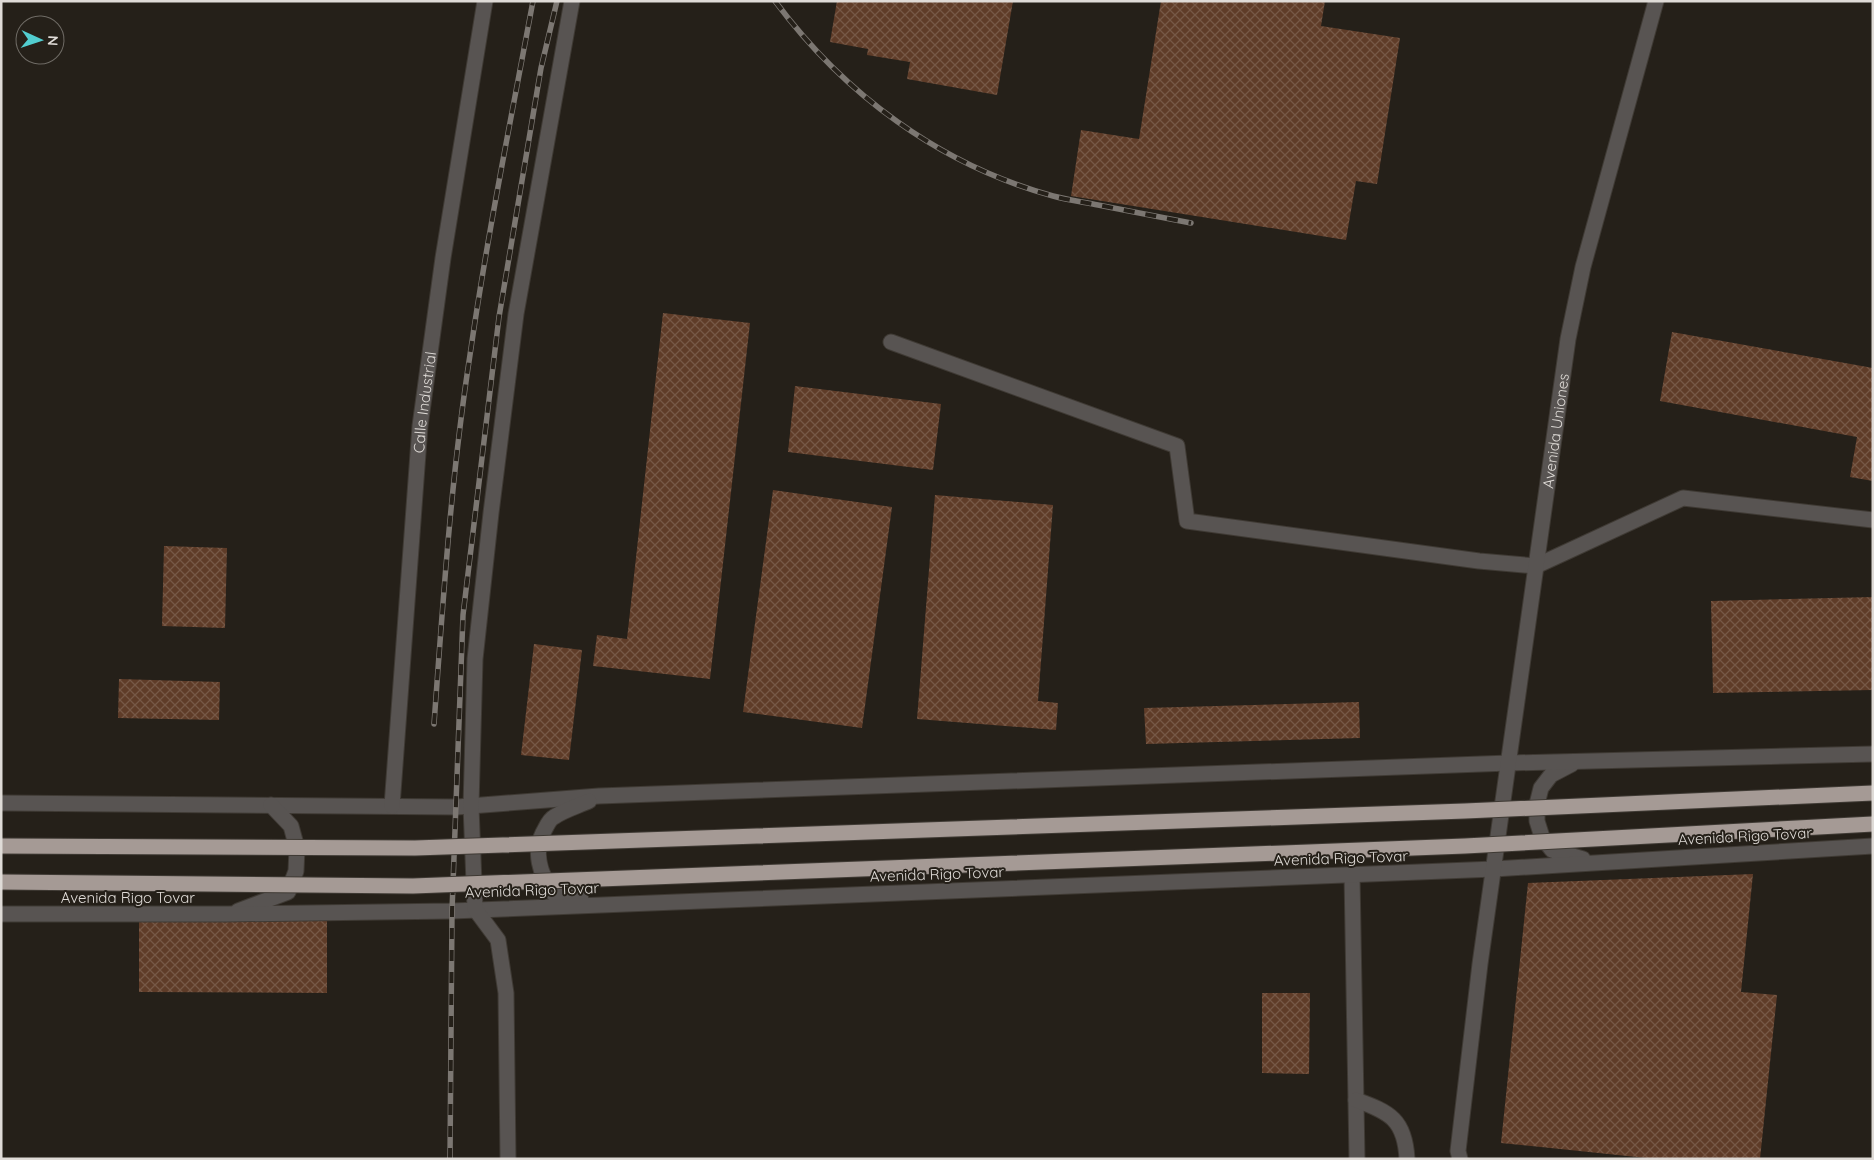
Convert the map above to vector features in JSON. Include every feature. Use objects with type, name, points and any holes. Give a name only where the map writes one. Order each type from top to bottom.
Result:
[{"type":"highway","points":[[1,846],[415,848],[1465,811],[1873,793]]},
{"type":"highway","name":"Avenida Rigo Tovar","points":[[1,882],[413,886],[1465,846],[1873,824]]},
{"type":"street","name":"Calle Industrial","points":[[392,806],[420,426],[443,258],[485,1]]},
{"type":"street","points":[[508,1159],[506,993],[498,940],[475,909],[471,806],[475,659],[492,503],[516,314],[572,1]]},
{"type":"street","name":"Avenida Uniones","points":[[1460,1159],[1458,1151],[1476,994],[1568,339],[1583,267],[1656,1]]},
{"type":"street","points":[[891,342],[1177,446],[1187,521],[1469,560],[1536,566],[1683,498],[1873,520]]},
{"type":"street","points":[[1,803],[471,806],[600,796],[1509,763],[1873,754]]},
{"type":"street","points":[[1578,761],[1551,775],[1542,788],[1537,804],[1537,821],[1542,837],[1552,850],[1594,862]]},
{"type":"street","points":[[600,796],[552,817],[543,831],[538,847],[539,864],[544,880],[554,894],[605,904]]},
{"type":"street","points":[[227,914],[288,892],[296,871],[297,848],[290,826],[271,805]]},
{"type":"street","name":"Avenida Rigo Tovar","points":[[1,914],[227,914],[475,909],[1494,869],[1873,846]]},
{"type":"street","points":[[1352,875],[1357,1159]]},
{"type":"street","points":[[1356,1100],[1381,1109],[1398,1123],[1406,1142],[1407,1159]]},
{"type":"building","points":[[837,1],[1013,1],[997,95],[907,79],[910,62],[867,55],[868,49],[830,42]]},
{"type":"building","points":[[1161,1],[1325,1],[1321,26],[1400,38],[1377,184],[1356,181],[1346,240],[1071,196],[1081,130],[1139,139]]},
{"type":"building","points":[[663,313],[750,323],[710,679],[593,666],[597,635],[627,639]]},
{"type":"building","points":[[1672,332],[1873,368],[1873,481],[1850,477],[1857,437],[1660,401]]},
{"type":"building","points":[[795,386],[941,404],[933,470],[788,452]]},
{"type":"building","points":[[773,490],[892,507],[862,728],[743,712]]},
{"type":"building","points":[[935,495],[1053,505],[1038,701],[1058,703],[1056,730],[917,719]]},
{"type":"building","points":[[164,546],[227,548],[225,628],[162,626]]},
{"type":"building","points":[[1873,597],[1873,690],[1713,693],[1711,601]]},
{"type":"building","points":[[534,644],[582,650],[569,760],[521,755]]},
{"type":"building","points":[[119,679],[220,682],[219,720],[118,718]]},
{"type":"building","points":[[1359,702],[1360,738],[1146,744],[1144,708]]},
{"type":"building","points":[[1753,874],[1741,992],[1777,995],[1760,1159],[1656,1159],[1501,1143],[1528,883]]},
{"type":"building","points":[[139,917],[327,917],[327,993],[139,992]]},
{"type":"building","points":[[1262,993],[1310,993],[1309,1074],[1262,1073]]},
{"type":"railway","points":[[434,724],[448,539],[463,401],[492,222],[533,1]]},
{"type":"railway","points":[[450,1159],[452,911],[463,615],[499,317],[541,68],[557,1]]},
{"type":"railway","points":[[775,1],[802,35],[863,95],[898,122],[972,166],[1011,183],[1053,196],[1191,223]]}]
